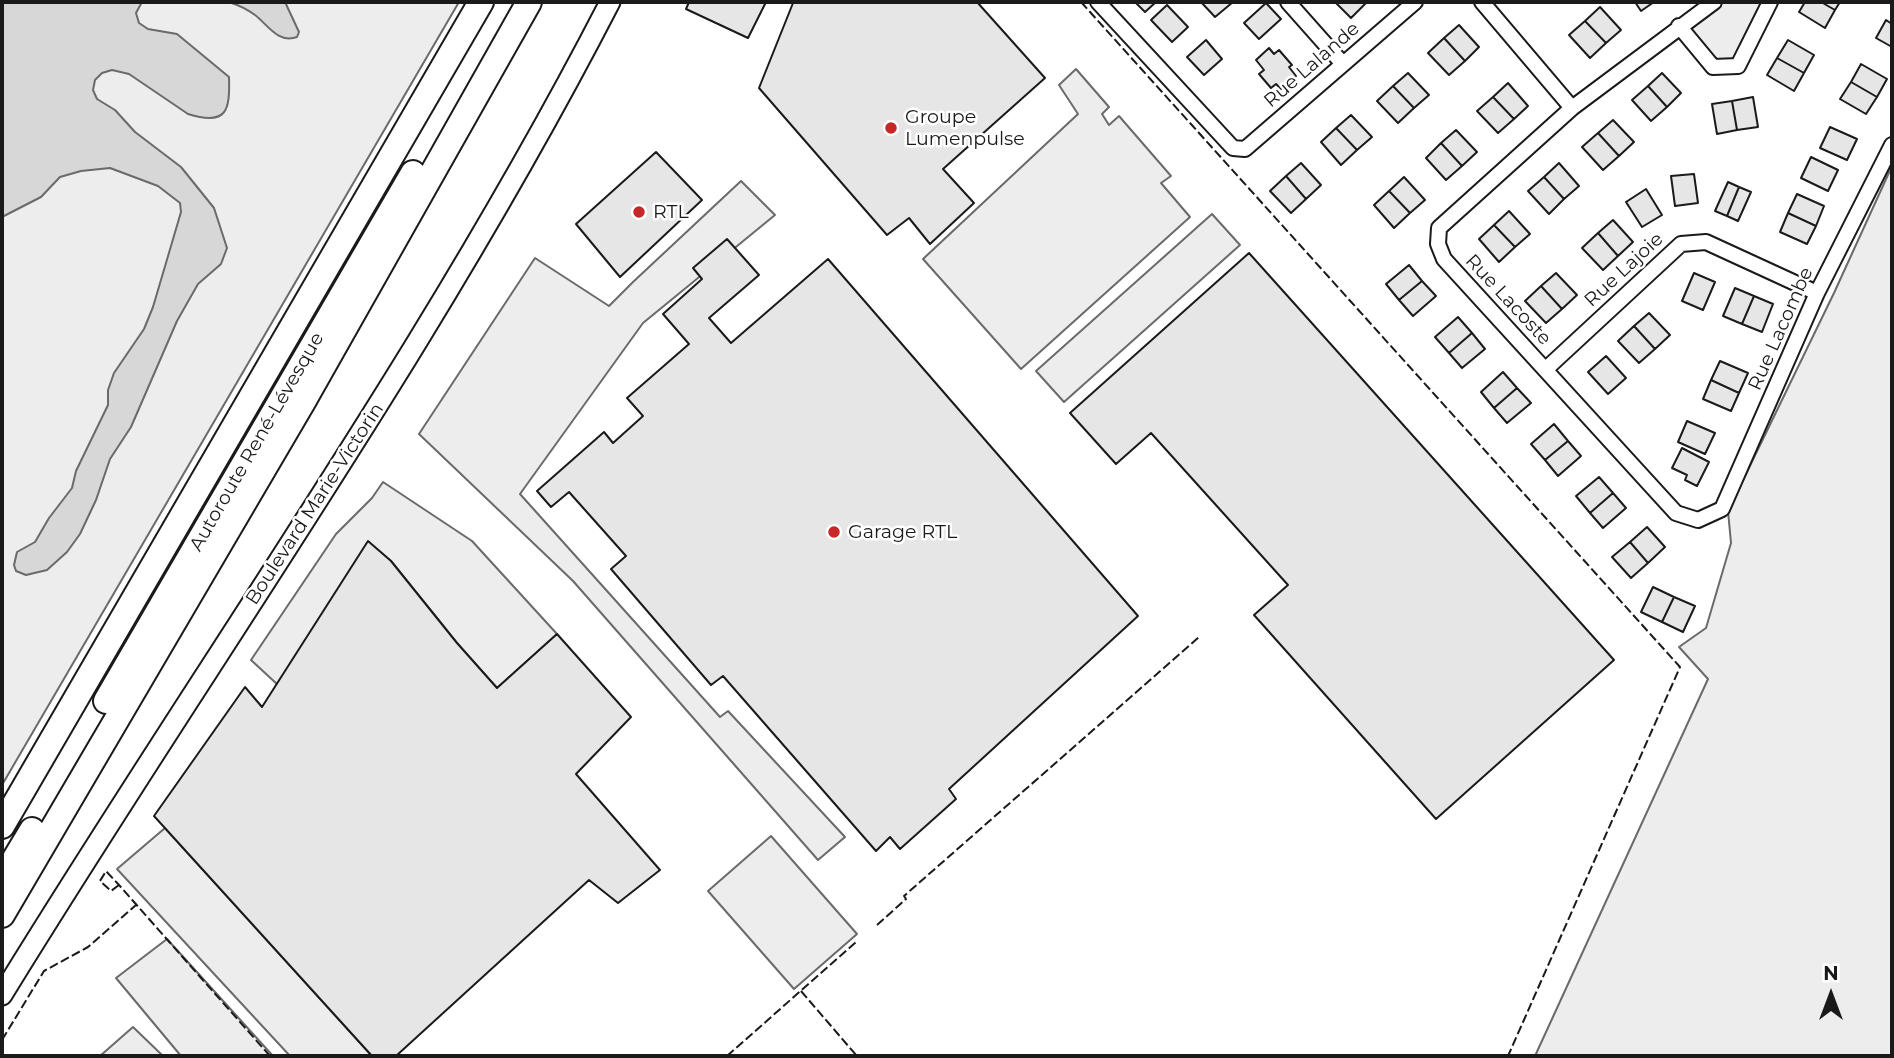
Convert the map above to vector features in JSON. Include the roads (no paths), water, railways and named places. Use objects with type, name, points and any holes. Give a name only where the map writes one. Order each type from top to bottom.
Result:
[{"type":"highway","name":"Autoroute René-Lévesque","points":[[2,826],[481,2]]},
{"type":"highway","name":"Autoroute René-Lévesque","points":[[2,880],[510,2]]},
{"type":"highway","points":[[362,297],[529,2]]},
{"type":"highway","points":[[362,297],[548,2]]},
{"type":"highway","name":"Autoroute René-Lévesque","points":[[2,915],[362,297]]},
{"type":"street","name":"Boulevard Marie-Victorin","points":[[2,995],[429,324],[534,144],[610,2]]},
{"type":"street","name":"Rue Lalande","points":[[1098,2],[1233,148],[1245,149],[1415,2]]},
{"type":"street","points":[[1288,2],[1343,64]]},
{"type":"street","points":[[1482,2],[1573,108]]},
{"type":"street","name":"Rue Lacoste","points":[[1698,520],[1676,513],[1444,259],[1438,244],[1439,228],[1573,108],[1713,2]]},
{"type":"street","points":[[1679,26],[1713,67],[1738,66],[1770,2]]},
{"type":"street","name":"Rue Lacombe","points":[[1698,520],[1722,509],[1817,293],[1892,145]]},
{"type":"street","name":"Rue Lajoie","points":[[1546,369],[1681,244],[1706,242],[1817,293]]},
{"type":"place","name":"Groupe Lumenpulse","points":[[891,128]]},
{"type":"place","name":"RTL","points":[[639,212]]},
{"type":"place","name":"Garage RTL","points":[[834,532]]}]
